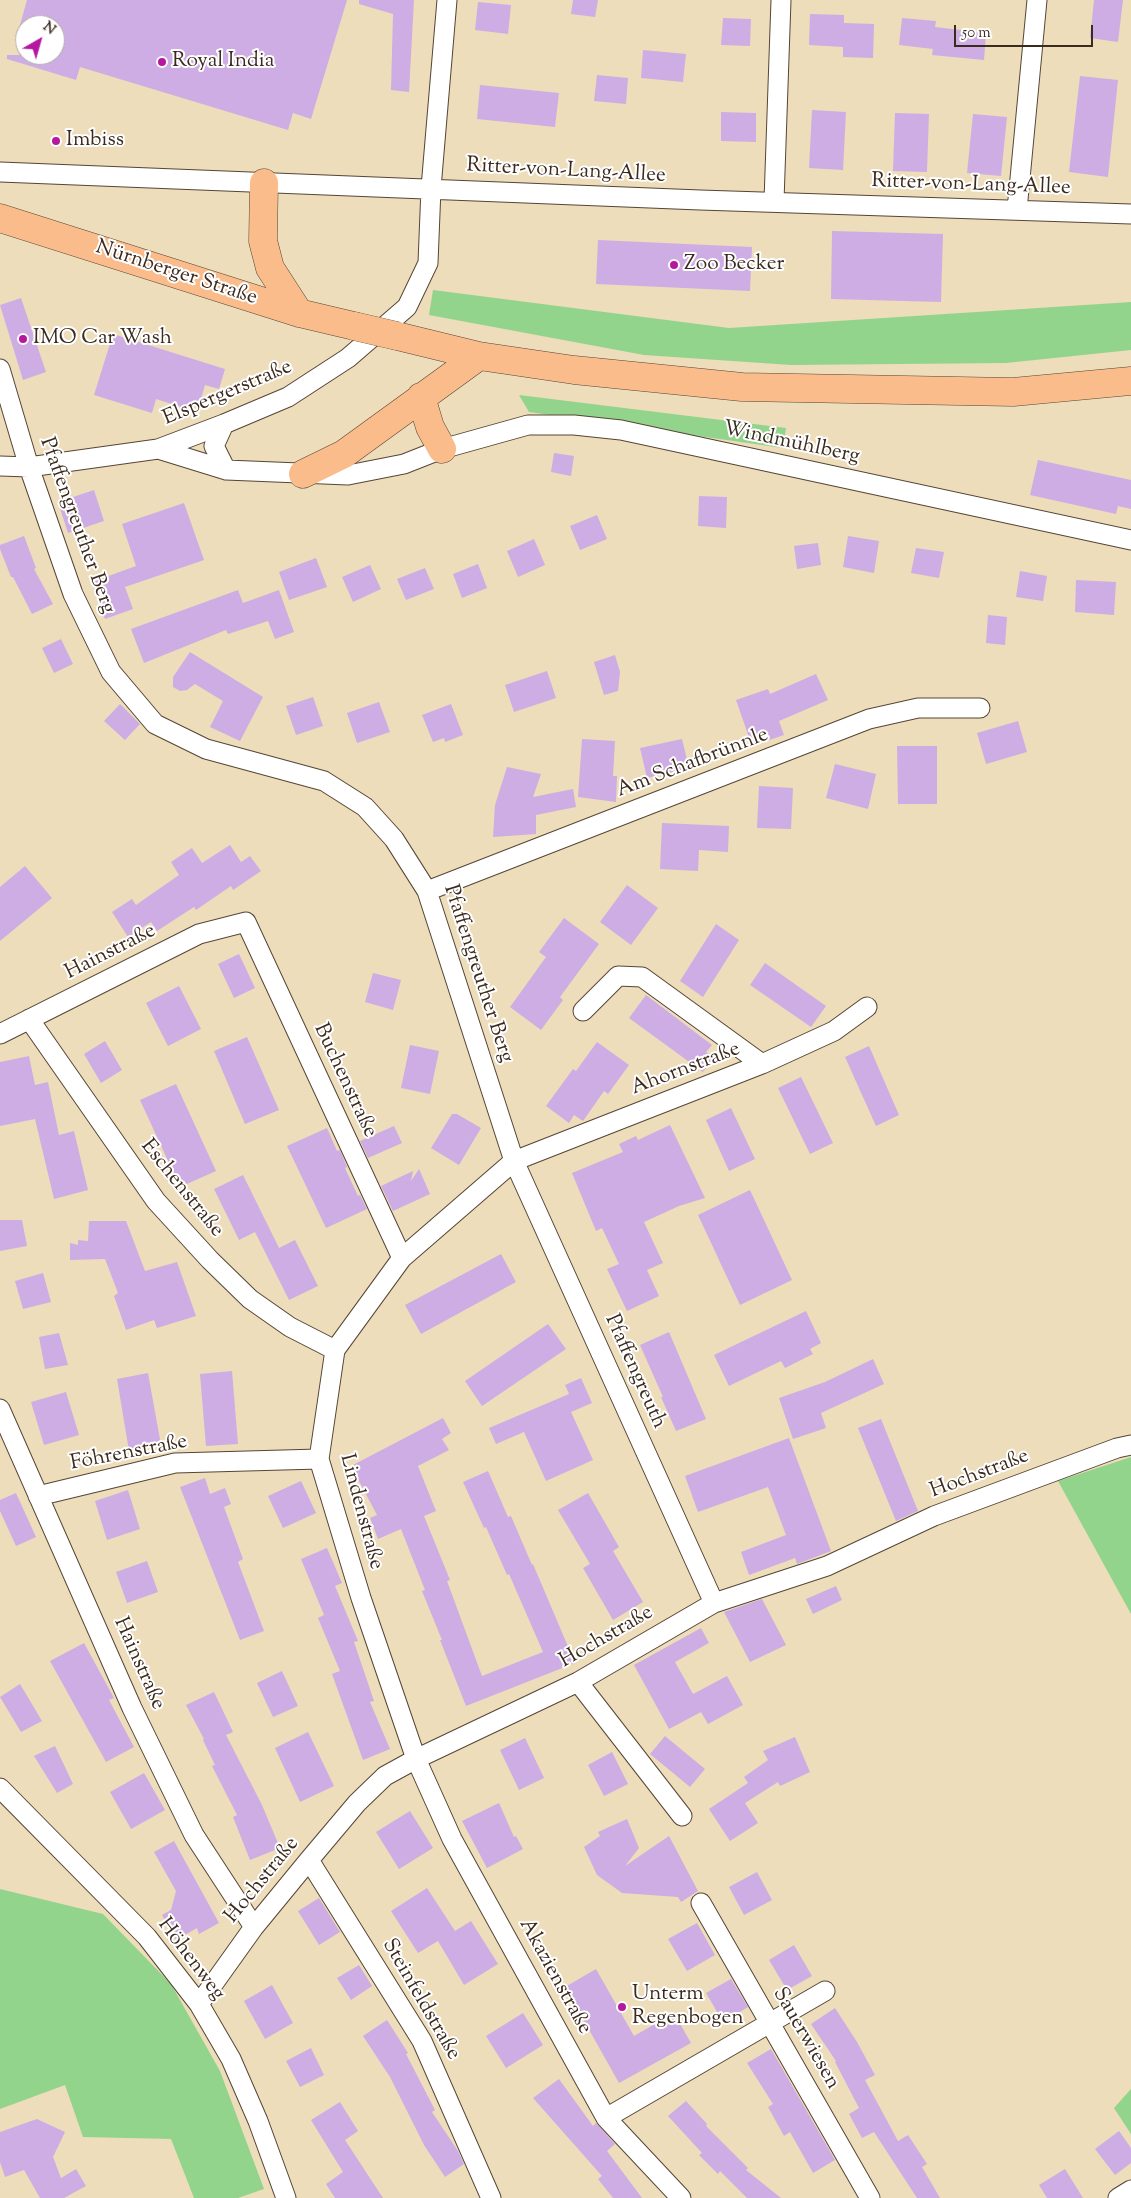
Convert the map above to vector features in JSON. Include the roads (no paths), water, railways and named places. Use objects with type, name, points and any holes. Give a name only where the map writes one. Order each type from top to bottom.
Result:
[{"type":"main road","points":[[264,183],[263,241],[270,268],[299,314]]},
{"type":"main road","name":"Nürnberger Straße","points":[[0,218],[299,314],[479,356],[574,370],[742,387],[1013,392],[1131,381]]},
{"type":"main road","points":[[303,474],[344,454],[479,356]]},
{"type":"main road","points":[[421,397],[430,427],[442,449]]},
{"type":"street","name":"Elspergerstraße","points":[[0,466],[29,467],[158,449],[224,424],[288,397],[318,378],[348,358],[407,307],[428,263],[431,188],[447,0]]},
{"type":"street","points":[[774,201],[780,0]]},
{"type":"street","points":[[1017,210],[1037,0]]},
{"type":"street","name":"Ritter-von-Lang-Allee","points":[[0,172],[700,200],[1131,214]]},
{"type":"street","name":"Pfaffengreuther Berg","points":[[0,369],[29,467],[73,594],[111,672],[155,724],[206,749],[324,781],[365,807],[394,839],[427,891],[514,1161]]},
{"type":"street","points":[[224,424],[214,446],[226,470]]},
{"type":"street","name":"Windmühlberg","points":[[158,449],[226,470],[348,475],[404,464],[442,449],[528,425],[574,425],[621,430],[1131,540]]},
{"type":"street","name":"Am Schafbrünnle","points":[[427,891],[869,719],[918,708],[980,708]]},
{"type":"street","name":"Hainstraße","points":[[0,1034],[199,934],[246,922]]},
{"type":"street","name":"Buchenstraße","points":[[246,922],[402,1258]]},
{"type":"street","points":[[583,1011],[618,976],[642,978],[762,1064]]},
{"type":"street","name":"Ahornstraße","points":[[514,1161],[762,1064],[834,1031],[867,1007]]},
{"type":"street","name":"Eschenstraße","points":[[30,1019],[156,1201],[198,1247],[250,1299],[290,1327],[334,1350]]},
{"type":"street","name":"Lindenstraße","points":[[416,1759],[360,1598],[319,1459],[334,1350],[402,1258],[514,1161]]},
{"type":"street","name":"Pfaffengreuth","points":[[514,1161],[714,1602]]},
{"type":"street","name":"Hainstraße","points":[[0,1409],[132,1708],[194,1836],[254,1927]]},
{"type":"street","name":"Hochstraße","points":[[199,2004],[254,1927],[308,1860],[357,1803],[385,1776],[416,1759],[578,1682],[714,1602],[827,1566],[934,1516],[1117,1448],[1131,1445]]},
{"type":"street","name":"Föhrenstraße","points":[[38,1496],[175,1463],[319,1459]]},
{"type":"street","points":[[578,1682],[682,1816]]},
{"type":"street","name":"Akazienstraße","points":[[416,1759],[452,1838],[606,2118],[681,2198]]},
{"type":"street","name":"Höhenweg","points":[[0,1788],[147,1938],[199,2004],[231,2059],[258,2120],[286,2198]]},
{"type":"street","name":"Steinfeldstraße","points":[[308,1860],[422,2041],[491,2198]]},
{"type":"street","name":"Sauerwiesen","points":[[702,1903],[870,2198]]},
{"type":"street","points":[[606,2118],[826,1991]]},
{"type":"street","points":[[1118,2198],[1131,2190]]},
{"type":"place","name":"Royal India","points":[[162,62]]},
{"type":"place","name":"Imbiss","points":[[56,141]]},
{"type":"place","name":"Zoo Becker","points":[[674,265]]},
{"type":"place","name":"IMO Car Wash","points":[[23,339]]},
{"type":"place","name":"Unterm Regenbogen","points":[[622,2007]]}]
